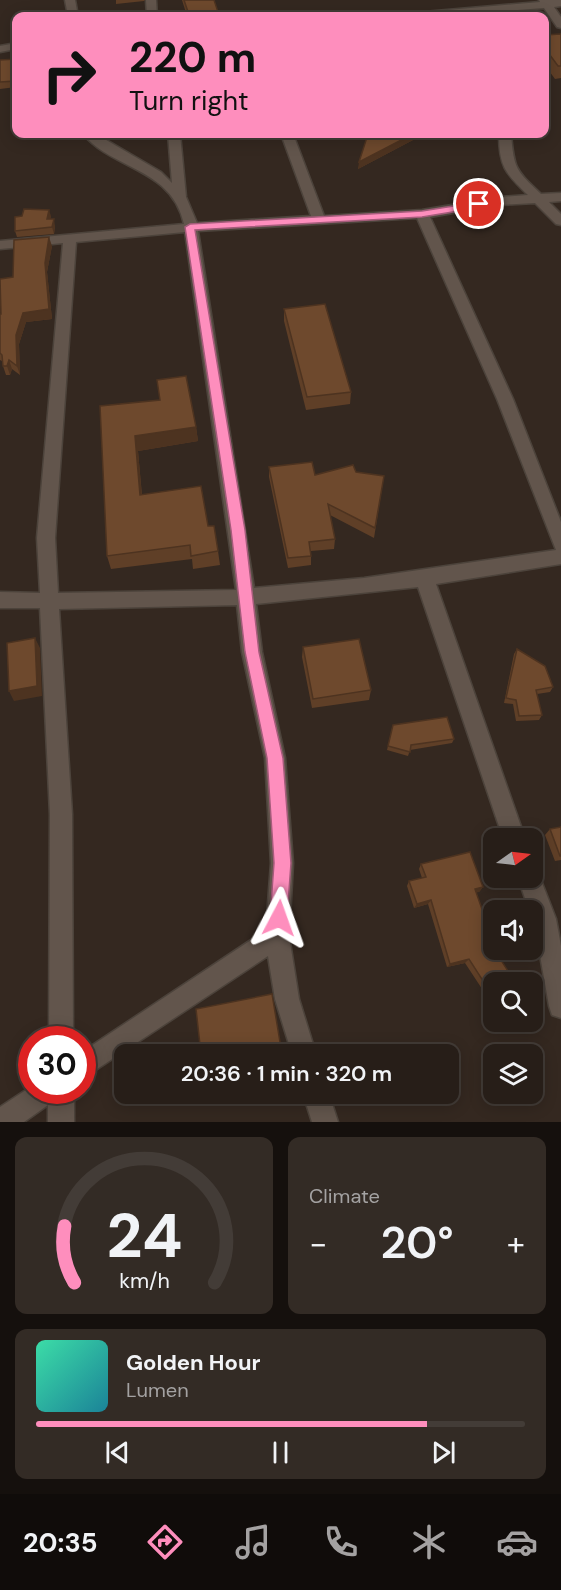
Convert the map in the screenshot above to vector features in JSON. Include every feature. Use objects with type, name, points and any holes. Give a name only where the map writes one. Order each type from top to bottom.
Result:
[{"type":"street","points":[[545,2],[561,25]]},
{"type":"street","points":[[467,12],[545,2],[561,3]]},
{"type":"street","points":[[94,138],[157,175],[180,197]]},
{"type":"street","points":[[174,138],[180,197],[190,220],[210,339],[247,597],[252,652],[275,758],[282,863],[277,936],[287,999],[301,1044]]},
{"type":"street","points":[[288,138],[319,220]]},
{"type":"street","points":[[505,138],[507,163],[511,172],[561,221]]},
{"type":"street","points":[[0,244],[190,227],[422,214],[561,197]]},
{"type":"street","points":[[422,214],[504,399],[561,545]]},
{"type":"street","points":[[61,1026],[61,814],[46,537],[49,473],[58,411],[70,238]]},
{"type":"street","points":[[0,600],[116,603],[247,597],[425,579],[561,557]]},
{"type":"street","points":[[425,579],[511,828]]},
{"type":"street","points":[[532,888],[544,919],[561,1006]]},
{"type":"street","points":[[96,1058],[277,936]]},
{"type":"street","points":[[1,1122],[27,1104]]},
{"type":"street","points":[[61,1104],[61,1122]]},
{"type":"street","points":[[319,1104],[325,1122]]},
{"type":"building","points":[[184,0],[214,0],[218,12],[188,12]]},
{"type":"building","points":[[561,34],[561,66],[558,66],[549,54],[549,35]]},
{"type":"building","points":[[12,59],[12,81],[0,82],[0,60]]},
{"type":"building","points":[[367,138],[405,138],[359,162]]},
{"type":"building","points":[[24,209],[49,210],[47,219],[54,219],[52,227],[15,231],[15,217],[22,216]]},
{"type":"building","points":[[49,237],[45,263],[49,309],[23,313],[16,335],[17,366],[9,360],[7,366],[3,366],[0,353],[0,279],[13,277],[14,240]]},
{"type":"building","points":[[325,304],[351,392],[307,397],[284,309]]},
{"type":"building","points":[[186,376],[196,427],[135,436],[140,495],[201,486],[208,526],[214,526],[218,551],[191,556],[190,545],[107,556],[100,406],[160,400],[157,380]]},
{"type":"building","points":[[312,462],[315,475],[353,465],[356,472],[384,476],[375,528],[328,504],[335,539],[309,542],[311,556],[288,558],[269,467]]},
{"type":"building","points":[[35,638],[37,686],[9,691],[7,643]]},
{"type":"building","points":[[359,639],[371,690],[313,699],[303,647]]},
{"type":"building","points":[[517,649],[545,666],[553,687],[536,690],[542,715],[519,716],[516,700],[506,698]]},
{"type":"building","points":[[447,717],[454,739],[411,745],[410,752],[388,746],[393,725]]},
{"type":"building","points":[[561,827],[561,856],[560,856],[550,829]]},
{"type":"building","points":[[470,852],[483,887],[475,889],[483,912],[483,960],[501,960],[509,972],[483,972],[483,981],[469,959],[450,964],[431,900],[417,904],[409,881],[426,877],[421,864]]},
{"type":"building","points":[[272,994],[280,1044],[200,1044],[196,1009]]},
{"type":"route","points":[[279,918],[282,863],[275,758],[252,652],[238,530],[208,328],[190,227],[422,214],[479,204]]}]
